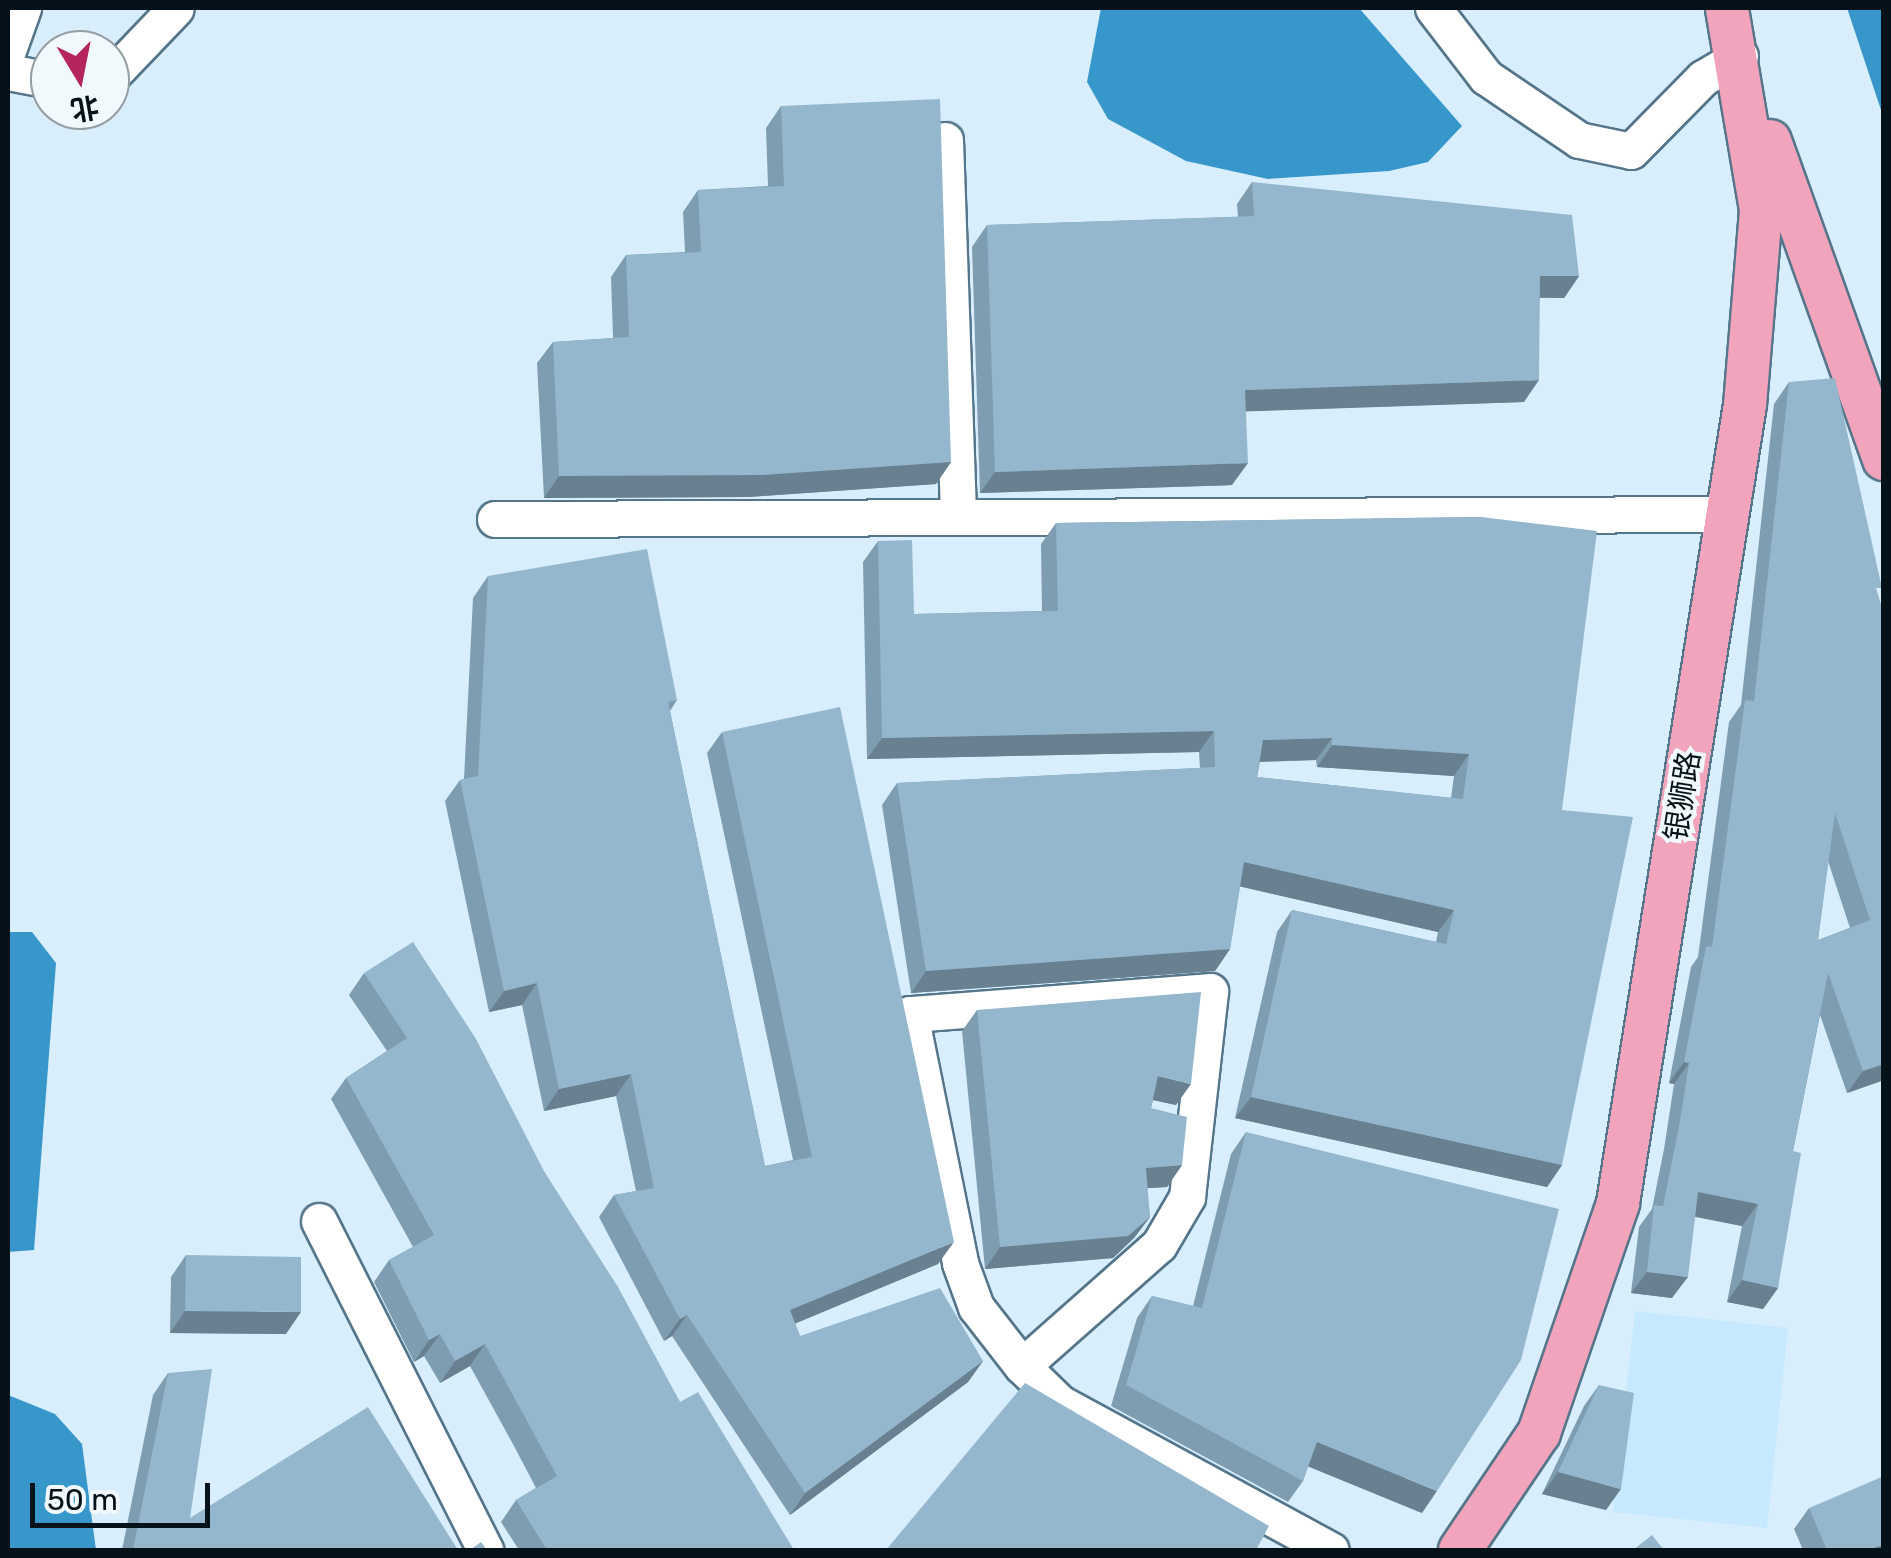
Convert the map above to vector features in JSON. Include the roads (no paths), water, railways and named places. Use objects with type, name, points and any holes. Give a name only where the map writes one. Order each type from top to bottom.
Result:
[{"type":"main road","name":"银狮路","points":[[1460,1550],[1539,1433],[1618,1203],[1745,405],[1761,210],[1740,56],[1726,8]]},
{"type":"main road","points":[[1740,56],[1884,458]]},
{"type":"street","points":[[8,50],[23,8]]},
{"type":"street","points":[[130,56],[176,8]]},
{"type":"street","points":[[1433,8],[1486,77],[1579,140],[1631,152],[1703,78],[1740,56]]},
{"type":"street","points":[[945,140],[958,517]]},
{"type":"street","points":[[495,519],[1728,514]]},
{"type":"street","points":[[1022,1366],[1160,1246],[1188,1198],[1210,991],[910,1014],[960,1263],[976,1307],[1022,1366],[1060,1403],[1331,1550]]},
{"type":"street","points":[[319,1221],[485,1550]]},
{"type":"water","points":[[1101,8],[1359,8],[1462,126],[1428,162],[1389,171],[1268,179],[1186,161],[1108,119],[1087,82]]},
{"type":"water","points":[[1847,8],[1883,8],[1883,116]]},
{"type":"water","points":[[8,932],[32,932],[56,963],[34,1250],[8,1252]]},
{"type":"water","points":[[8,1395],[55,1414],[82,1444],[96,1550],[8,1550]]}]
